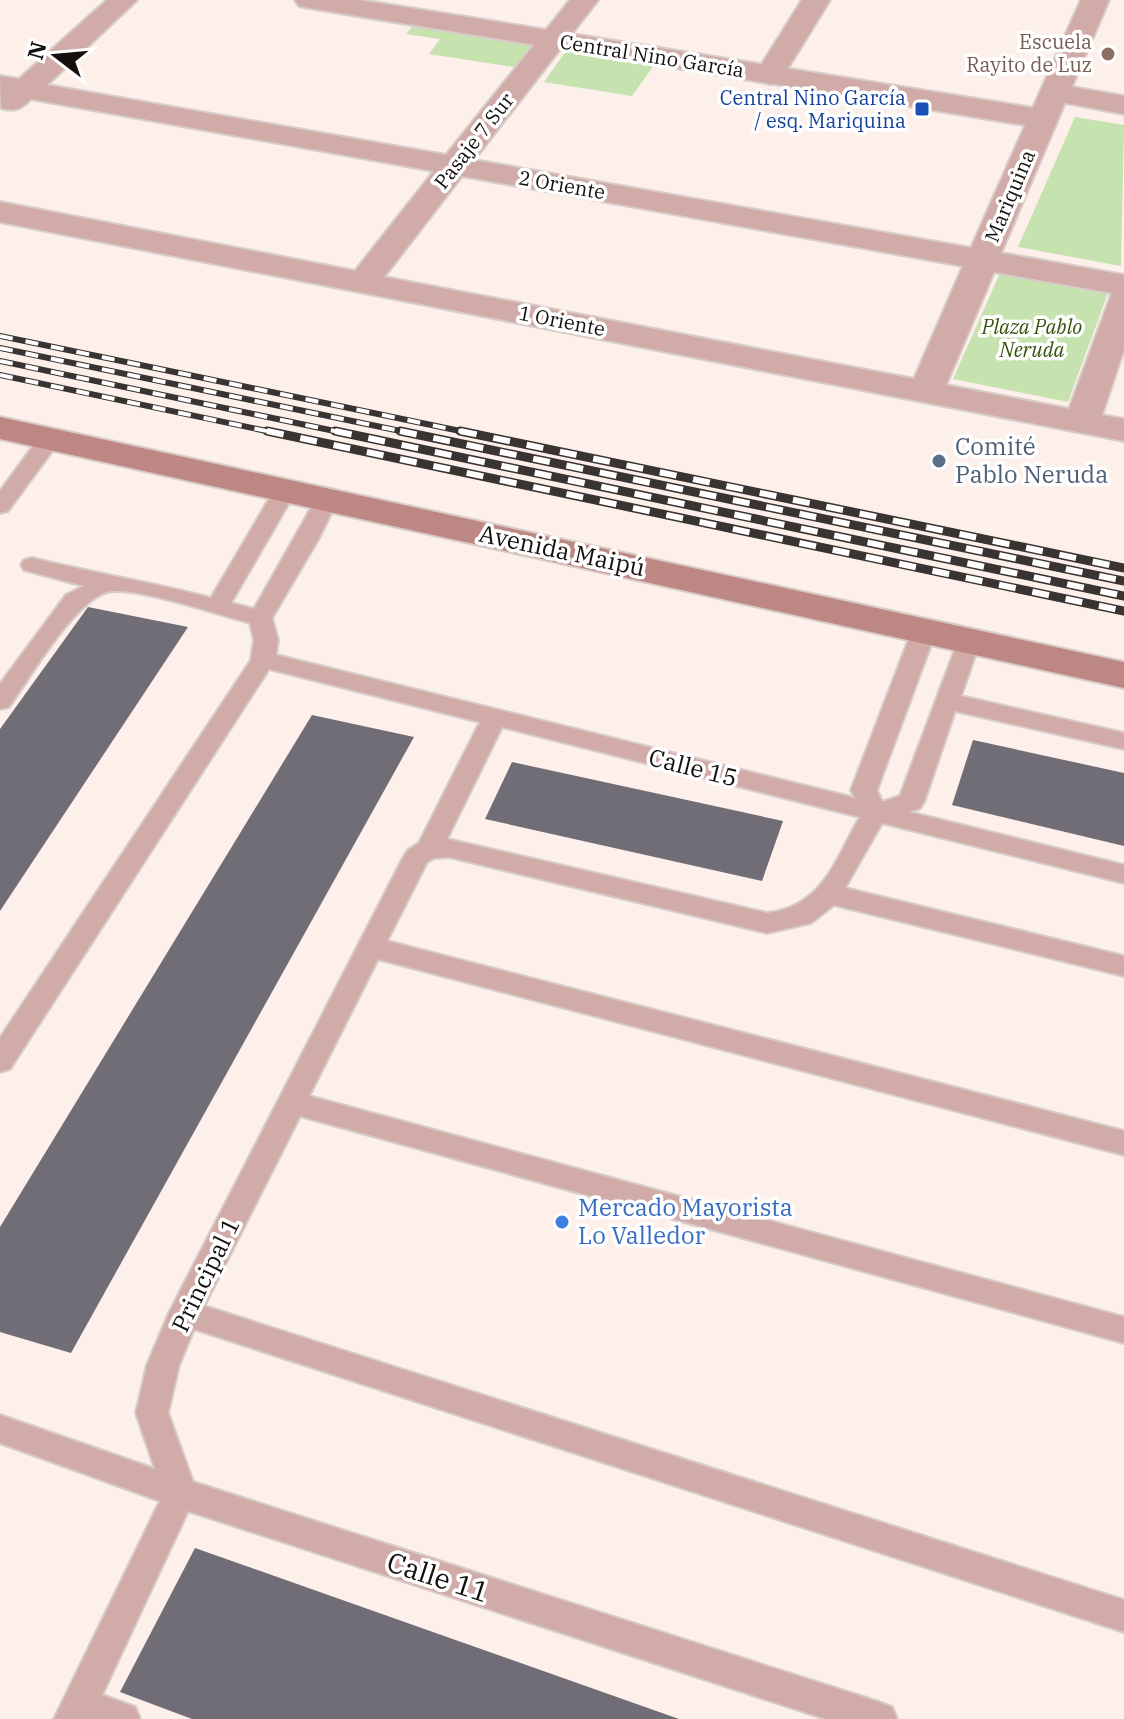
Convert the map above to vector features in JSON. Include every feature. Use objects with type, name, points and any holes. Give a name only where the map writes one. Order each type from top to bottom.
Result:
[{"type":"main road","name":"Avenida Maipú","points":[[0,428],[1124,675]]},
{"type":"street","points":[[0,112],[12,87],[123,0]]},
{"type":"street","name":"Central Nino García","points":[[309,0],[357,4],[770,75],[1049,106],[1124,105]]},
{"type":"street","name":"Pasaje 7 Sur","points":[[363,282],[584,0]]},
{"type":"street","points":[[770,75],[816,0]]},
{"type":"street","name":"Mariquina","points":[[926,391],[1095,0]]},
{"type":"street","name":"2 Oriente","points":[[12,87],[1124,285]]},
{"type":"street","name":"1 Oriente","points":[[0,212],[1124,430]]},
{"type":"street","points":[[1082,422],[1124,299]]},
{"type":"lane","points":[[0,506],[50,439]]},
{"type":"lane","points":[[217,607],[286,489]]},
{"type":"lane","points":[[0,1061],[263,660],[266,640],[260,618],[308,538],[327,499]]},
{"type":"lane","points":[[32,565],[105,584],[145,588],[260,618]]},
{"type":"lane","points":[[0,701],[74,600],[105,584]]},
{"type":"lane","points":[[874,814],[864,790],[924,631]]},
{"type":"lane","points":[[429,849],[449,848],[767,923],[799,920],[829,894],[874,814],[911,802],[968,641]]},
{"type":"lane","name":"Calle 15","points":[[263,660],[1124,874]]},
{"type":"lane","points":[[947,701],[1124,741]]},
{"type":"lane","name":"Principal 1","points":[[180,1493],[152,1413],[163,1365],[185,1313],[417,856],[429,849],[494,718]]},
{"type":"lane","points":[[829,894],[1124,966]]},
{"type":"lane","points":[[372,947],[1124,1143]]},
{"type":"lane","points":[[293,1103],[1124,1330]]},
{"type":"lane","points":[[185,1313],[1124,1616]]},
{"type":"lane","name":"Calle 11","points":[[0,1429],[180,1493],[879,1719]]},
{"type":"lane","points":[[122,1719],[76,1711],[180,1493]]},
{"type":"green space","points":[[415,23],[539,42],[519,68],[429,54],[440,39],[406,34]]},
{"type":"green space","points":[[569,47],[657,61],[632,96],[544,82]]},
{"type":"green space","name":"Plaza Pablo Neruda","points":[[1075,117],[1124,125],[1121,266],[1018,247]]},
{"type":"green space","name":"Plaza Pablo Neruda","points":[[1000,273],[1108,293],[1068,402],[953,379]]},
{"type":"building","points":[[88,607],[188,627],[0,911],[0,729]]},
{"type":"building","points":[[312,715],[414,737],[71,1353],[0,1332],[0,1227]]},
{"type":"building","points":[[973,740],[1124,773],[1124,846],[952,805]]},
{"type":"building","points":[[512,762],[783,821],[762,881],[485,819]]},
{"type":"building","points":[[195,1548],[679,1719],[192,1719],[120,1692]]},
{"type":"railway","points":[[0,336],[470,433]]},
{"type":"railway","points":[[0,348],[410,433]]},
{"type":"railway","points":[[0,361],[344,433]]},
{"type":"railway","points":[[0,375],[276,433]]},
{"type":"railway","points":[[267,431],[1124,611]]},
{"type":"railway","points":[[335,431],[1124,596]]},
{"type":"railway","points":[[400,431],[1124,581]]},
{"type":"railway","points":[[460,431],[1124,568]]},
{"type":"place","name":"Escuela Rayito de Luz","points":[[1108,54]]},
{"type":"place","name":"Central Nino García / esq. Mariquina","points":[[922,109]]},
{"type":"place","name":"Comité Pablo Neruda","points":[[939,461]]},
{"type":"place","name":"Mercado Mayorista Lo Valledor","points":[[562,1222]]}]
